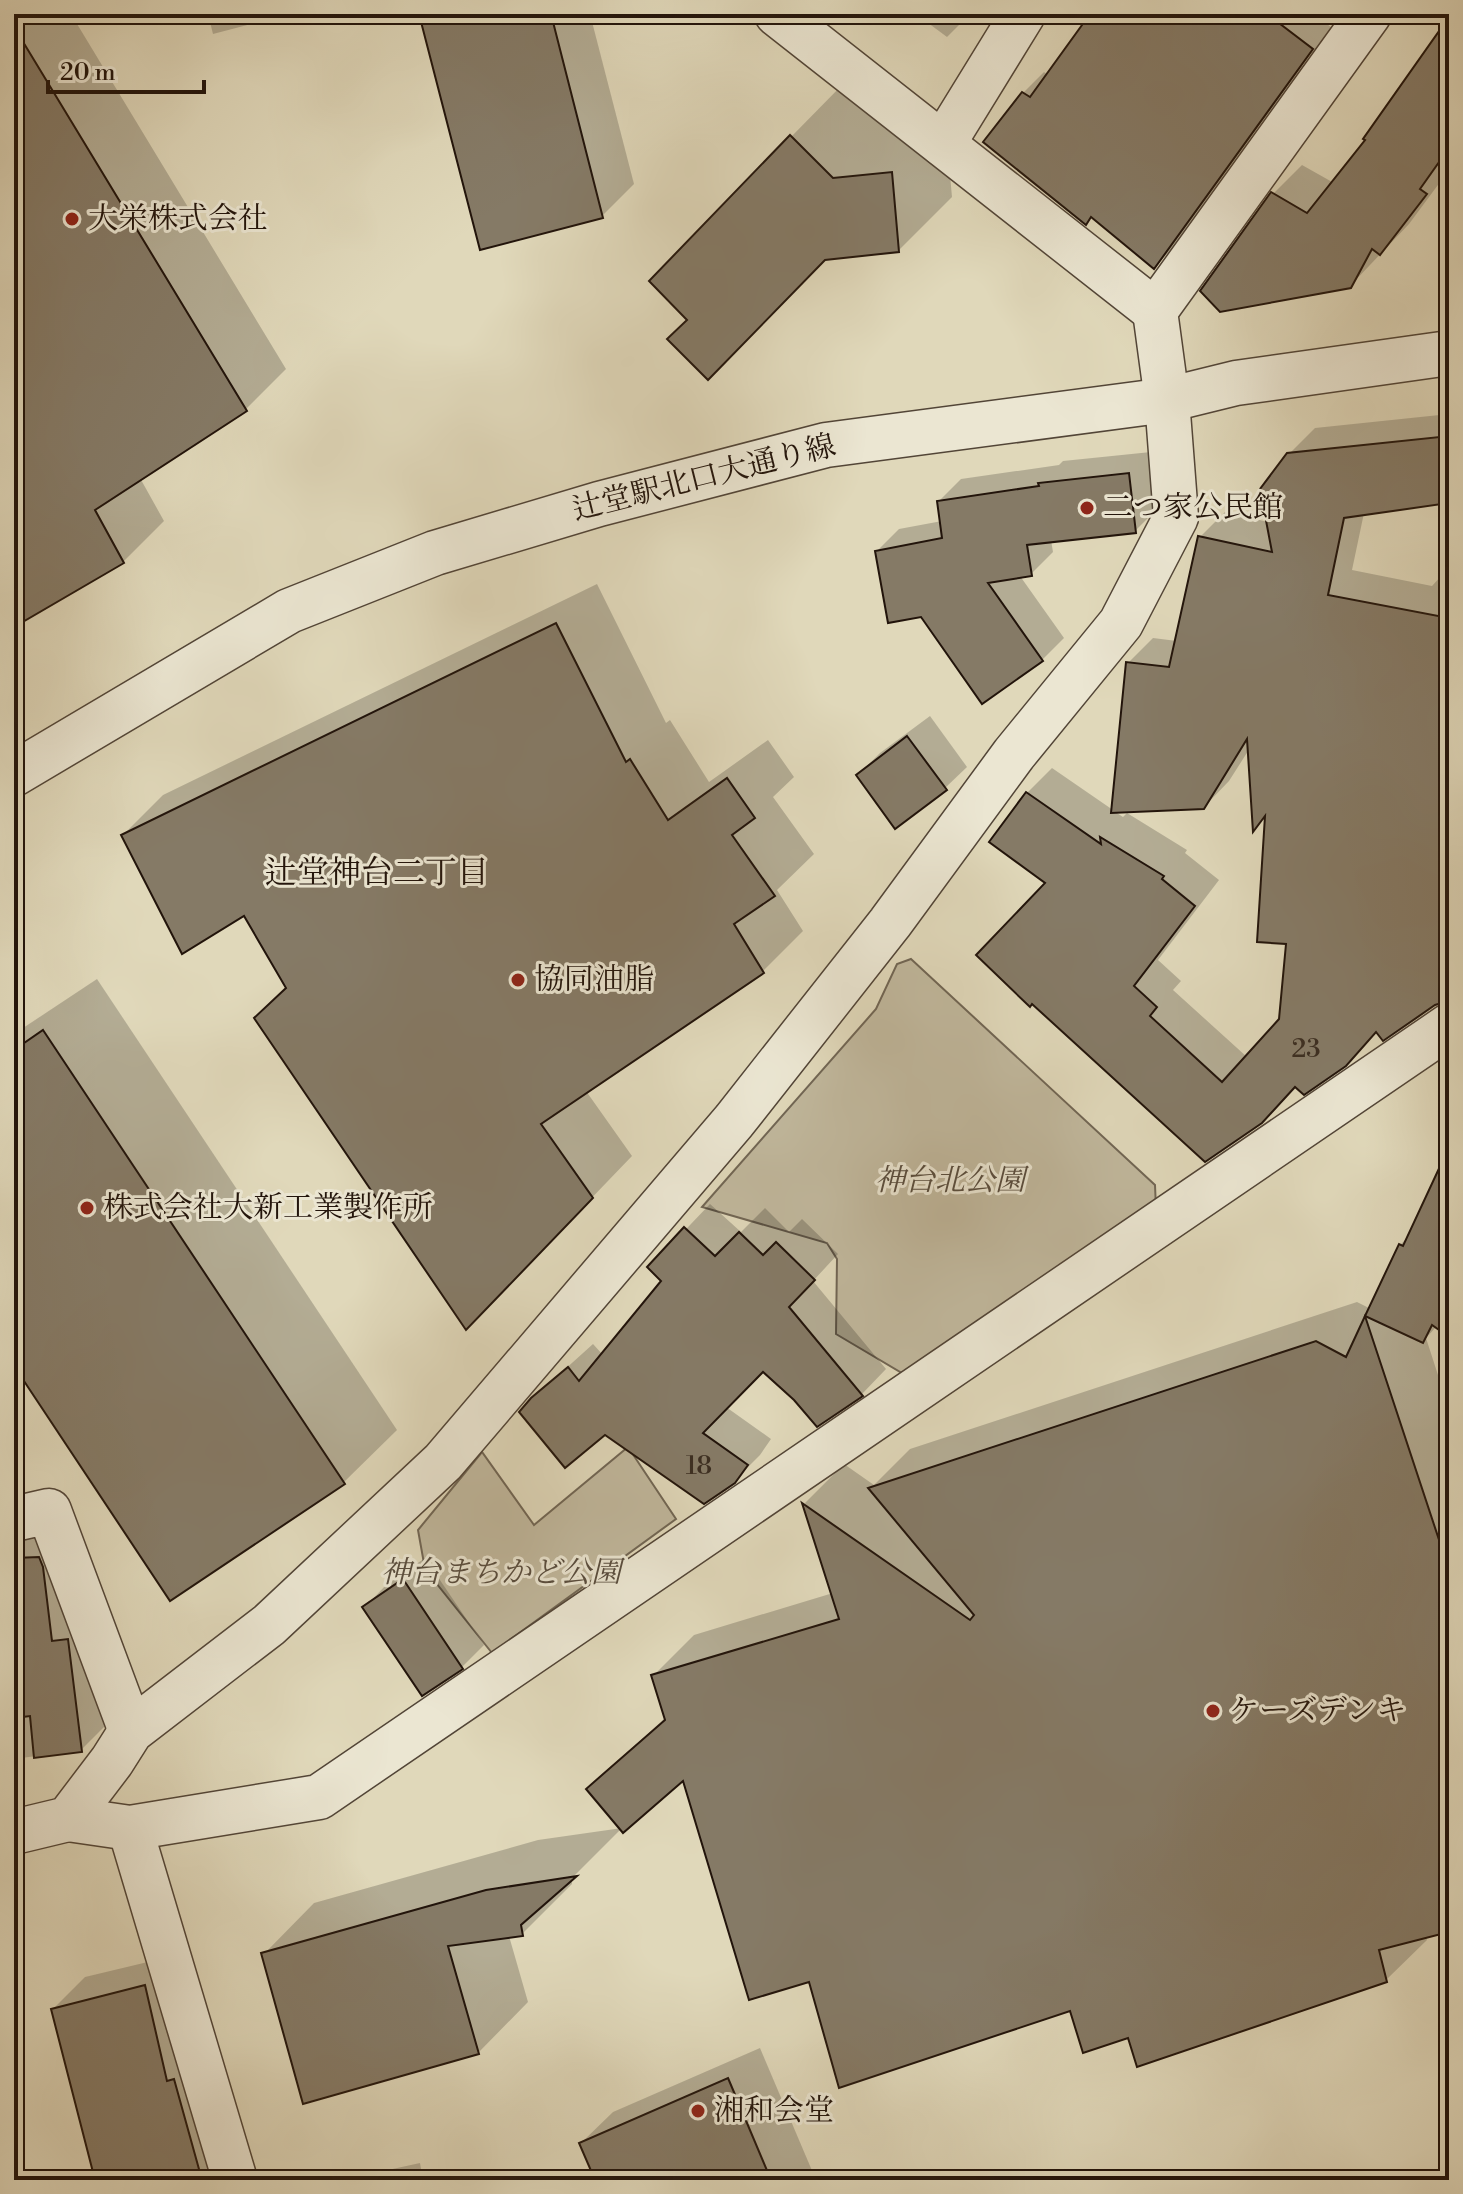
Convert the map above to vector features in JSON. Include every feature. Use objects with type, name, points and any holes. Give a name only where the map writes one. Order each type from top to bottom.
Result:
[{"type":"street","points":[[777,14],[1155,311]]},
{"type":"street","points":[[943,144],[1023,14]]},
{"type":"street","points":[[68,1819],[131,1731],[269,1625],[443,1462],[734,1121],[881,936],[1014,754],[1121,623],[1176,517],[1167,400],[1155,311],[1369,14]]},
{"type":"street","name":"辻堂駅北口大通り線","points":[[14,774],[289,611],[435,553],[599,504],[826,445],[1167,400],[1236,383],[1449,353]]},
{"type":"street","points":[[14,1832],[68,1819],[130,1828],[319,1797],[1449,1026]]},
{"type":"street","points":[[14,1519],[49,1511],[131,1731]]},
{"type":"street","points":[[130,1828],[235,2180]]},
{"type":"green space","name":"神台北公園","points":[[911,959],[1155,1185],[1156,1209],[907,1376],[836,1334],[837,1259],[827,1243],[702,1207],[876,1009],[897,964]]},
{"type":"green space","name":"神台まちかど公園","points":[[628,1447],[676,1519],[492,1653],[425,1569],[418,1530],[482,1452],[534,1525]]},
{"type":"building","points":[[419,14],[551,14],[603,218],[480,250]]},
{"type":"building","points":[[1090,14],[1267,14],[1313,49],[1154,269],[1091,217],[1086,225],[983,142],[1022,92],[1030,97]]},
{"type":"building","points":[[1449,17],[1449,148],[1420,189],[1427,194],[1380,255],[1372,249],[1351,288],[1220,312],[1200,291],[1271,192],[1307,213],[1365,140]]},
{"type":"building","name":"大栄株式会社","points":[[14,27],[247,411],[95,510],[124,563],[14,627]]},
{"type":"building","points":[[790,135],[833,178],[892,172],[899,252],[825,260],[708,380],[667,339],[687,320],[649,281]]},
{"type":"building","points":[[1449,436],[1449,503],[1344,518],[1328,595],[1449,618],[1449,1001],[1435,1005],[1383,1041],[1376,1032],[1346,1066],[1304,1095],[1295,1087],[1262,1123],[1205,1162],[976,955],[1045,883],[989,842],[1026,792],[1101,844],[1100,837],[1164,876],[1162,879],[1195,906],[1134,986],[1157,1007],[1150,1016],[1222,1082],[1279,1019],[1286,944],[1257,942],[1265,816],[1253,832],[1247,739],[1204,809],[1111,813],[1126,662],[1169,667],[1198,536],[1272,552],[1260,489],[1287,453]]},
{"type":"building","points":[[1129,473],[1136,533],[1027,545],[1032,576],[988,583],[1043,661],[982,704],[921,617],[888,623],[875,551],[942,538],[937,501],[1039,486],[1038,483]]},
{"type":"building","name":"協同油脂","points":[[556,623],[626,762],[630,759],[668,820],[727,778],[755,818],[732,835],[775,896],[734,924],[764,973],[541,1124],[593,1198],[466,1330],[254,1018],[286,988],[244,916],[182,954],[121,835]]},
{"type":"building","points":[[907,736],[947,790],[895,829],[856,775]]},
{"type":"building","name":"株式会社大新工業製作所","points":[[43,1030],[345,1484],[170,1601],[14,1366],[14,1050]]},
{"type":"building","points":[[1449,1147],[1449,1337],[1432,1325],[1423,1343],[1365,1316],[1399,1244],[1403,1246]]},
{"type":"building","points":[[684,1227],[715,1256],[739,1232],[763,1255],[776,1242],[815,1280],[789,1307],[863,1396],[817,1427],[794,1400],[763,1372],[703,1433],[748,1465],[735,1483],[704,1504],[605,1435],[565,1468],[519,1412],[568,1367],[579,1381],[661,1281],[647,1267]]},
{"type":"building","name":"ケーズデンキ","points":[[1365,1316],[1449,1570],[1449,1932],[1379,1950],[1387,1982],[1137,2067],[1128,2038],[1083,2053],[1070,2011],[839,2088],[809,1982],[749,2000],[683,1781],[623,1833],[586,1789],[665,1720],[651,1675],[839,1619],[802,1503],[970,1620],[974,1615],[868,1488],[1316,1341],[1346,1357]]},
{"type":"building","points":[[39,1557],[43,1567],[52,1641],[68,1639],[82,1752],[34,1758],[30,1716],[14,1718],[14,1558]]},
{"type":"building","points":[[403,1579],[463,1669],[422,1696],[362,1607]]},
{"type":"building","points":[[577,1876],[521,1925],[523,1936],[448,1946],[479,2054],[303,2104],[261,1953],[486,1890]]},
{"type":"building","points":[[145,1985],[167,2081],[174,2079],[202,2180],[95,2180],[51,2009]]},
{"type":"building","name":"湘和会堂","points":[[728,2078],[771,2180],[595,2180],[579,2143]]},
{"type":"place","name":"大栄株式会社","points":[[72,219]]},
{"type":"place","name":"二つ家公民館","points":[[1087,508]]},
{"type":"place","name":"協同油脂","points":[[518,980]]},
{"type":"place","name":"株式会社大新工業製作所","points":[[87,1208]]},
{"type":"place","name":"ケーズデンキ","points":[[1213,1711]]},
{"type":"place","name":"湘和会堂","points":[[698,2111]]},
{"type":"district","name":"辻堂神台二丁目","points":[[377,873]]}]
